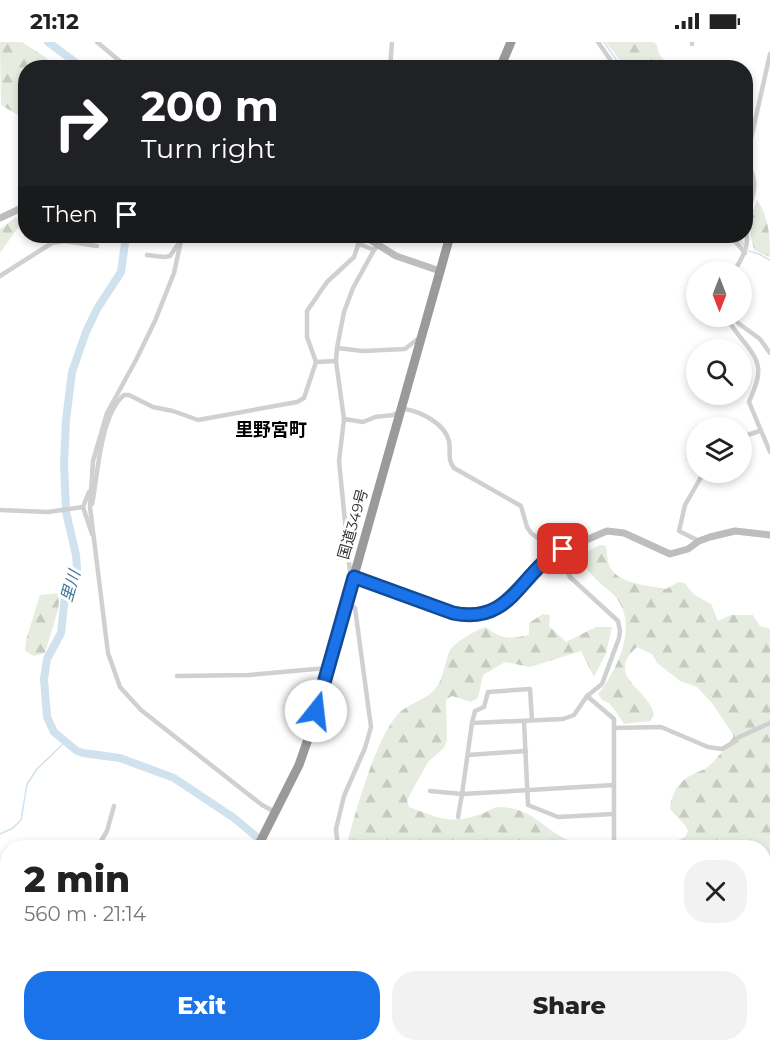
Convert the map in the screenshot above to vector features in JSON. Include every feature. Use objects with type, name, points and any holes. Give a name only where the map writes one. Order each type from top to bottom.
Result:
[{"type":"highway","points":[[503,60],[511,42]]},
{"type":"highway","name":"国道349号","points":[[261,840],[303,756],[448,243]]},
{"type":"street","points":[[97,42],[118,60]]},
{"type":"street","points":[[391,60],[392,42]]},
{"type":"street","points":[[598,42],[610,60]]},
{"type":"street","points":[[753,130],[770,54]]},
{"type":"street","points":[[753,179],[753,197]]},
{"type":"street","points":[[0,218],[18,210]]},
{"type":"street","points":[[0,276],[52,243]]},
{"type":"street","points":[[73,243],[98,246]]},
{"type":"street","points":[[147,255],[170,256],[178,243]]},
{"type":"street","points":[[180,243],[174,273],[155,321],[108,410],[96,445],[90,489],[91,510],[108,653],[120,687],[141,710],[274,815]]},
{"type":"street","points":[[371,243],[376,248]]},
{"type":"street","points":[[380,243],[361,272],[344,312],[337,348],[336,361],[344,419],[339,461],[350,572],[354,577],[465,616],[486,612],[506,603],[549,556],[607,531],[624,533],[670,554],[735,531],[770,535]]},
{"type":"street","points":[[737,243],[745,253]]},
{"type":"street","points":[[740,261],[747,243]]},
{"type":"street","points":[[108,410],[124,394],[198,420],[297,402],[304,398],[316,362],[307,337],[307,311],[327,282],[354,257],[359,244],[440,271]]},
{"type":"street","points":[[732,327],[755,355],[758,377],[749,402],[770,452]]},
{"type":"street","points":[[744,327],[760,339],[770,353]]},
{"type":"street","points":[[337,348],[363,351],[405,349],[422,336]]},
{"type":"street","points":[[316,362],[336,361]]},
{"type":"street","points":[[91,510],[100,450],[109,421],[120,398]]},
{"type":"street","points":[[344,419],[363,422],[375,417],[393,415],[405,409],[417,412],[440,426],[449,440],[449,458],[454,468],[521,506],[531,533],[556,552],[570,577],[620,625],[619,638],[602,684],[587,696],[570,718],[472,723]]},
{"type":"street","points":[[752,434],[760,431]]},
{"type":"street","points":[[698,483],[685,505],[679,531],[699,542]]},
{"type":"street","points":[[90,489],[81,507],[95,539]]},
{"type":"street","points":[[0,510],[48,512],[81,507]]},
{"type":"street","points":[[337,840],[336,829],[344,796],[371,727],[355,608],[347,602]]},
{"type":"street","points":[[177,676],[249,675],[328,668]]},
{"type":"street","points":[[459,817],[472,723],[475,711],[484,707],[488,692],[530,688],[532,720]]},
{"type":"street","points":[[587,696],[614,719],[614,840]]},
{"type":"street","points":[[524,721],[528,805],[558,817],[613,814]]},
{"type":"street","points":[[614,728],[661,727],[708,747],[722,749],[739,737],[770,723]]},
{"type":"street","points":[[468,755],[526,751]]},
{"type":"street","points":[[430,791],[462,794],[614,785]]},
{"type":"street","points":[[102,840],[107,831],[114,806]]},
{"type":"green space","points":[[0,42],[22,42],[49,60],[18,60],[18,115],[1,105]]},
{"type":"green space","points":[[606,42],[654,42],[664,60],[620,60]]},
{"type":"green space","points":[[757,200],[768,227],[770,257],[754,250],[753,210]]},
{"type":"green space","points":[[16,217],[18,219],[18,228],[0,253],[0,229]]},
{"type":"green space","points":[[600,545],[606,546],[608,563],[613,572],[626,580],[666,589],[678,582],[685,583],[693,594],[711,604],[718,621],[731,615],[753,615],[760,626],[770,629],[770,840],[678,840],[685,837],[688,831],[670,809],[674,794],[683,781],[713,762],[734,736],[712,703],[697,687],[680,681],[657,663],[652,654],[637,647],[628,658],[625,667],[627,675],[651,706],[654,715],[650,721],[624,724],[609,703],[602,700],[598,694],[611,674],[622,650],[626,625],[624,613],[617,599],[583,564],[588,551]]},
{"type":"green space","points":[[60,593],[58,610],[45,653],[34,656],[25,651],[26,640],[40,595]]},
{"type":"green space","points":[[543,614],[550,615],[549,626],[566,642],[596,627],[612,627],[606,653],[594,677],[581,651],[530,667],[505,662],[483,675],[478,698],[471,702],[452,696],[446,700],[447,740],[444,748],[428,762],[407,800],[409,807],[452,820],[484,813],[496,807],[512,808],[529,815],[568,840],[348,840],[367,776],[382,739],[400,712],[434,690],[442,677],[451,649],[465,637],[486,627],[506,637],[529,635],[529,623]]},
{"type":"waterway","name":"里川","points":[[48,42],[72,60]]},
{"type":"waterway","points":[[604,42],[616,60]]},
{"type":"waterway","name":"里川","points":[[125,243],[121,272],[97,309],[72,372],[66,420],[64,464],[66,512],[77,569],[65,596],[61,633],[47,659],[44,679],[47,717],[54,732],[77,751],[120,758],[174,778],[234,818],[260,840]]},
{"type":"waterway","points":[[749,251],[770,260]]},
{"type":"waterway","points":[[0,834],[13,828],[21,820],[27,784],[37,769],[65,742]]},
{"type":"district","name":"里野宮町","points":[[271,430]]},
{"type":"route","points":[[316,711],[354,577],[465,616],[486,612],[506,603],[549,556],[563,549]]}]
